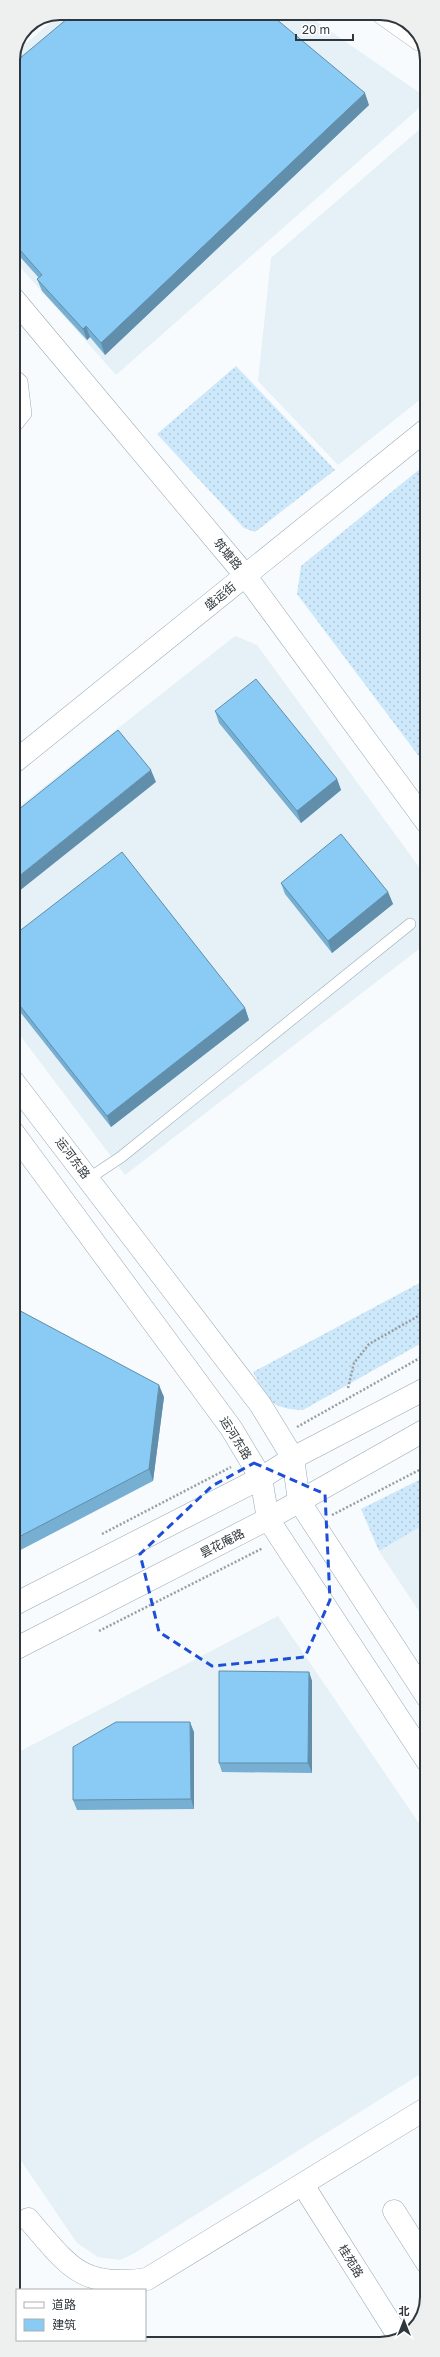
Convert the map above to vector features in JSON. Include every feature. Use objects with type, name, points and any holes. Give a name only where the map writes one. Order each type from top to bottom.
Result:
[{"type":"main road","name":"筑塘路","points":[[20,306],[245,575],[420,813]]},
{"type":"main road","name":"盛运街","points":[[20,757],[420,435]]},
{"type":"main road","name":"运河东路","points":[[20,1090],[260,1404],[293,1458],[299,1501],[420,1686]]},
{"type":"main road","name":"运河东路","points":[[20,1142],[231,1428],[261,1478],[268,1519],[420,1750]]},
{"type":"main road","points":[[20,1601],[261,1478],[293,1458],[420,1392]]},
{"type":"main road","name":"昙花庵路","points":[[20,1646],[268,1519],[420,1433]]},
{"type":"main road","points":[[28,2219],[68,2265],[80,2273],[101,2280],[123,2283],[147,2280],[420,2112]]},
{"type":"main road","name":"桂苑路","points":[[302,2185],[397,2333]]},
{"type":"main road","points":[[394,2211],[420,2252]]},
{"type":"lane","points":[[20,379],[22,381],[26,414],[20,421]]},
{"type":"lane","points":[[88,1179],[128,1152],[410,924]]},
{"type":"path","points":[[348,1388],[354,1363],[369,1344],[420,1315]]},
{"type":"path","points":[[281,1438],[305,1421],[420,1358]]},
{"type":"path","points":[[96,1537],[249,1457]]},
{"type":"path","points":[[314,1523],[364,1500],[420,1470]]},
{"type":"path","points":[[98,1631],[281,1538]]},
{"type":"highlighted area","points":[[254,1463],[325,1494],[330,1600],[305,1657],[212,1666],[159,1632],[140,1554],[212,1486]]},
{"type":"shaded area","points":[[60,20],[314,20],[420,93],[420,107],[116,375],[20,267],[20,60],[23,46],[53,21]]},
{"type":"shaded area","points":[[420,129],[420,400],[338,465],[258,381],[271,258]]},
{"type":"shaded area","points":[[236,366],[335,470],[255,532],[244,528],[157,434]]},
{"type":"shaded area","points":[[420,469],[420,758],[297,594],[301,566]]},
{"type":"shaded area","points":[[235,636],[257,645],[420,868],[420,948],[125,1175],[20,1035],[20,805]]},
{"type":"shaded area","points":[[420,1283],[420,1344],[303,1410],[276,1405],[266,1396],[253,1372]]},
{"type":"shaded area","points":[[420,1480],[420,1527],[379,1551],[361,1509]]},
{"type":"shaded area","points":[[420,1527],[420,1612],[379,1551]]},
{"type":"shaded area","points":[[278,1616],[420,1825],[420,2074],[133,2254],[120,2260],[98,2257],[77,2243],[20,2159],[20,1751]]},
{"type":"building","points":[[66,20],[277,20],[365,93],[101,343],[86,326],[83,329],[37,279],[42,275],[20,250],[20,58]]},
{"type":"building","points":[[256,679],[337,779],[297,811],[215,711]]},
{"type":"building","points":[[118,730],[151,770],[20,875],[20,808]]},
{"type":"building","points":[[341,834],[388,892],[328,941],[281,883]]},
{"type":"building","points":[[122,852],[245,1008],[107,1116],[20,1006],[20,931]]},
{"type":"building","points":[[20,1311],[159,1385],[149,1469],[20,1536]]},
{"type":"building","points":[[219,1671],[309,1672],[308,1763],[219,1763]]},
{"type":"building","points":[[116,1722],[190,1722],[191,1799],[73,1800],[73,1747]]}]
